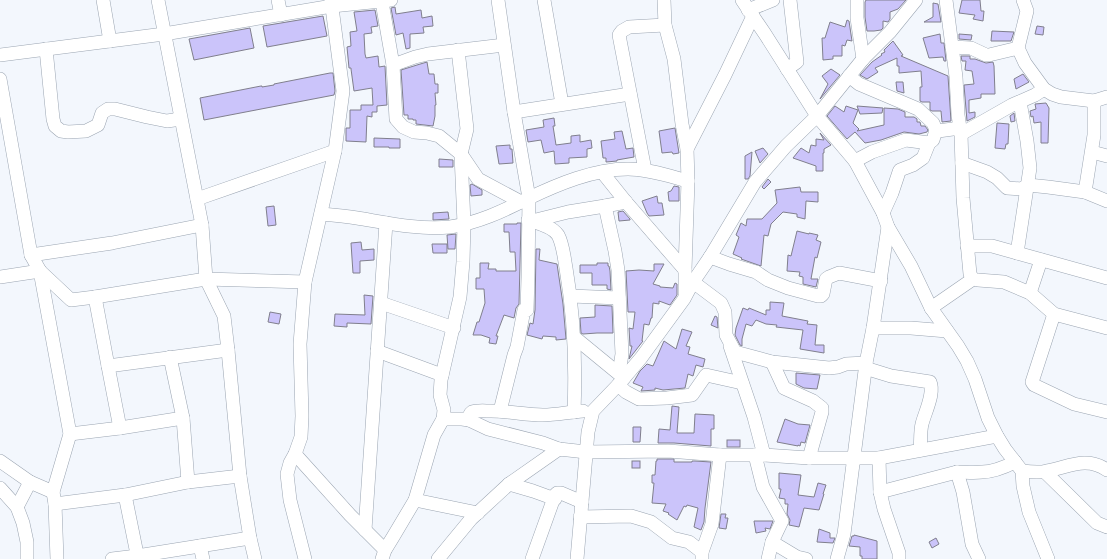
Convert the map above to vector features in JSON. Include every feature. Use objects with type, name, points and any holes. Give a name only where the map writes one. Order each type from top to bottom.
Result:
[{"type":"street","points":[[103,0],[110,41]]},
{"type":"street","points":[[158,0],[202,225],[206,279],[224,316],[240,476],[255,559]]},
{"type":"street","points":[[278,0],[281,15]]},
{"type":"street","points":[[498,0],[525,200],[530,220],[527,310],[524,310],[517,347],[500,411]]},
{"type":"street","points":[[544,0],[562,104]]},
{"type":"street","points":[[664,0],[665,24],[674,59],[682,124],[687,149],[688,181],[685,296]]},
{"type":"street","points":[[748,9],[773,0]]},
{"type":"street","points":[[787,68],[797,62],[790,0]]},
{"type":"street","points":[[857,0],[857,18],[863,59]]},
{"type":"street","points":[[577,559],[588,432],[593,411],[641,358],[685,296],[755,182],[786,146],[817,116],[863,59],[890,32],[916,0]]},
{"type":"street","points":[[946,0],[956,77],[967,246],[970,274],[973,279]]},
{"type":"street","points":[[1023,0],[1027,11],[1018,48],[1025,63],[1044,89],[1052,94],[1062,97],[1094,101],[1107,97]]},
{"type":"street","points":[[0,55],[164,34],[281,15],[331,3],[387,1],[396,119],[403,127],[414,132],[439,136],[461,154],[478,179],[525,200]]},
{"type":"street","points":[[305,559],[290,500],[287,474],[301,437],[302,416],[300,344],[305,282],[335,150],[343,91],[331,3]]},
{"type":"street","points":[[687,149],[725,75],[748,9]]},
{"type":"street","points":[[748,9],[817,116],[855,161],[883,213],[888,228],[910,266],[931,308],[967,361],[976,379],[988,418],[996,436],[1019,467],[1029,512],[1048,559]]},
{"type":"street","points":[[645,170],[619,35],[622,31],[629,27],[665,24]]},
{"type":"street","points":[[393,66],[415,57],[428,54],[504,45]]},
{"type":"street","points":[[952,47],[971,48],[989,55],[1018,48]]},
{"type":"street","points":[[46,49],[53,119],[55,126],[61,130],[68,132],[86,131],[98,124],[102,113],[108,109],[115,108],[167,121],[180,118]]},
{"type":"street","points":[[295,454],[365,530],[384,555],[415,500],[434,435],[443,418],[444,410],[440,395],[441,380],[460,297],[463,262],[464,224],[461,154],[467,129],[458,50]]},
{"type":"street","points":[[849,76],[859,84],[918,109],[933,123],[936,130],[933,140],[923,158],[919,162],[900,170],[883,213]]},
{"type":"street","points":[[0,79],[31,255],[40,271],[71,300],[206,279],[305,282]]},
{"type":"street","points":[[936,130],[960,131],[1035,95],[1044,89]]},
{"type":"street","points":[[514,112],[630,94]]},
{"type":"street","points":[[1085,192],[1094,135],[1094,101]]},
{"type":"street","points":[[1017,254],[1030,168],[1020,102]]},
{"type":"street","points":[[855,161],[872,152],[906,140],[930,143]]},
{"type":"street","points":[[197,200],[335,150]]},
{"type":"street","points":[[1092,152],[1107,156]]},
{"type":"street","points":[[962,163],[987,172],[997,178],[1007,188],[1022,189],[1028,185],[1048,187],[1085,192],[1107,201]]},
{"type":"street","points":[[321,214],[358,218],[406,227],[450,227],[497,214],[525,200],[580,177],[602,172],[628,169],[645,170],[688,181]]},
{"type":"street","points":[[602,172],[685,270]]},
{"type":"street","points":[[530,220],[626,202]]},
{"type":"street","points":[[605,206],[618,270],[622,354],[621,379],[626,392],[639,398],[667,398],[692,395],[706,375],[742,383]]},
{"type":"street","points":[[530,220],[554,230],[558,235],[562,248],[571,296],[576,373],[574,412]]},
{"type":"street","points":[[365,530],[386,223]]},
{"type":"street","points":[[31,255],[112,243],[202,225]]},
{"type":"street","points":[[837,559],[844,534],[866,365],[881,281],[888,228]]},
{"type":"street","points":[[967,246],[992,246],[1107,278]]},
{"type":"street","points":[[710,257],[756,272],[768,280],[788,288],[818,296],[823,294],[826,279],[839,273],[881,281]]},
{"type":"street","points":[[1030,293],[1041,260]]},
{"type":"street","points":[[0,277],[40,271]]},
{"type":"street","points":[[40,271],[70,434],[54,498],[57,559]]},
{"type":"street","points":[[931,308],[973,279],[1004,282],[1030,293],[1054,314],[1107,328]]},
{"type":"street","points":[[693,282],[721,303],[725,312],[726,334],[754,417],[763,487],[782,521],[772,542],[768,559]]},
{"type":"street","points":[[571,296],[619,298]]},
{"type":"street","points":[[96,297],[120,428]]},
{"type":"street","points":[[381,303],[454,328]]},
{"type":"street","points":[[1054,314],[1032,382],[1034,385],[1074,404],[1107,412]]},
{"type":"street","points":[[873,328],[911,328],[947,331]]},
{"type":"street","points":[[726,334],[735,352],[772,362],[829,368],[846,364],[866,365],[891,376],[928,381],[931,384],[932,389],[921,426],[920,450]]},
{"type":"street","points":[[574,337],[621,379]]},
{"type":"street","points":[[108,366],[228,350]]},
{"type":"street","points":[[378,351],[442,375]]},
{"type":"street","points":[[170,357],[183,418],[188,482]]},
{"type":"street","points":[[772,362],[784,388],[812,401],[822,408],[809,458]]},
{"type":"street","points":[[469,420],[472,412],[500,411],[555,415],[593,411]]},
{"type":"street","points":[[70,434],[183,418]]},
{"type":"street","points":[[443,418],[462,418],[488,429],[543,443],[558,449],[586,452],[668,451],[720,455],[759,455],[809,458],[879,458],[996,436]]},
{"type":"street","points":[[438,559],[471,519],[509,484],[558,449]]},
{"type":"street","points":[[580,517],[631,516],[651,522],[672,538],[689,542],[702,555],[712,524],[720,455]]},
{"type":"street","points":[[879,458],[880,492],[884,509],[901,557]]},
{"type":"street","points":[[0,461],[54,498],[125,495],[188,482],[240,476]]},
{"type":"street","points":[[880,492],[957,472],[994,471],[1019,467],[1046,472],[1078,463],[1090,463],[1101,466],[1107,470]]},
{"type":"street","points":[[957,472],[963,492],[972,544],[979,559]]},
{"type":"street","points":[[1046,472],[1097,523],[1107,527]]},
{"type":"street","points":[[17,507],[30,482]]},
{"type":"street","points":[[509,484],[555,499]]},
{"type":"street","points":[[0,488],[17,507],[23,523],[27,542],[27,559]]},
{"type":"street","points":[[532,559],[555,499],[555,495],[557,493],[561,493],[582,502]]},
{"type":"street","points":[[125,495],[138,558]]},
{"type":"street","points":[[415,500],[478,513]]},
{"type":"street","points":[[112,559],[138,558],[250,538]]},
{"type":"street","points":[[772,542],[800,558]]},
{"type":"street","points":[[200,546],[203,559]]},
{"type":"building","points":[[866,0],[906,0],[898,9],[890,12],[890,19],[888,22],[883,21],[883,28],[881,30],[867,31],[865,17]]},
{"type":"building","points":[[962,0],[980,0],[981,11],[984,11],[983,21],[973,19],[975,15],[959,13]]},
{"type":"building","points":[[933,3],[938,4],[941,22],[924,22],[933,17]]},
{"type":"building","points":[[395,7],[396,14],[421,10],[422,18],[432,16],[433,26],[423,27],[424,33],[410,34],[410,48],[406,49],[403,33],[396,35],[391,8]]},
{"type":"building","points":[[375,10],[378,26],[371,27],[372,33],[364,34],[365,54],[366,58],[378,56],[379,67],[385,66],[387,105],[377,106],[377,112],[372,112],[372,117],[367,116],[366,142],[346,141],[346,128],[350,128],[350,110],[361,110],[361,105],[373,105],[372,88],[354,91],[351,68],[349,68],[347,47],[351,46],[350,32],[357,31],[354,12]]},
{"type":"building","points":[[323,16],[327,36],[267,47],[263,26]]},
{"type":"building","points":[[847,20],[849,21],[852,41],[847,40],[845,46],[842,45],[842,56],[833,56],[833,59],[823,60],[822,38],[825,38],[830,22],[845,27]]},
{"type":"building","points":[[1037,26],[1044,27],[1043,35],[1035,34]]},
{"type":"building","points":[[250,28],[254,48],[194,60],[189,39]]},
{"type":"building","points":[[992,31],[1014,32],[1011,41],[991,41]]},
{"type":"building","points":[[940,34],[941,43],[944,43],[946,61],[944,61],[943,57],[929,58],[923,38]]},
{"type":"building","points":[[959,34],[972,35],[971,40],[959,39]]},
{"type":"building","points":[[893,41],[903,55],[901,56],[948,76],[951,121],[942,122],[941,111],[932,111],[930,110],[930,102],[920,101],[920,87],[922,87],[921,71],[899,73],[897,58],[875,68],[878,72],[867,79],[860,75],[872,62],[885,52],[884,50]]},
{"type":"building","points":[[961,56],[970,56],[970,59],[975,59],[986,63],[993,62],[994,66],[995,94],[981,94],[981,98],[969,100],[969,113],[975,112],[975,117],[967,121],[964,85],[974,84],[972,71],[965,70],[966,61],[962,61]]},
{"type":"building","points":[[427,62],[429,74],[434,74],[435,84],[438,84],[438,93],[435,93],[436,105],[433,126],[416,124],[416,120],[408,119],[408,115],[404,115],[401,70]]},
{"type":"building","points":[[831,69],[840,75],[820,99],[828,84],[822,76]]},
{"type":"building","points":[[333,73],[334,95],[204,120],[200,98],[261,86],[274,85]]},
{"type":"building","points":[[1023,74],[1029,82],[1016,89],[1014,79]]},
{"type":"building","points":[[896,82],[903,82],[904,93],[897,91]]},
{"type":"building","points":[[1046,103],[1049,108],[1048,143],[1041,143],[1041,122],[1034,123],[1033,116],[1031,117],[1030,111],[1036,109],[1035,104]]},
{"type":"building","points":[[835,106],[844,112],[846,106],[858,110],[853,123],[859,129],[857,131],[884,125],[884,108],[898,109],[905,112],[905,117],[914,117],[917,119],[917,122],[920,122],[921,126],[925,126],[928,130],[927,132],[919,134],[904,132],[881,140],[865,143],[855,132],[847,139],[827,116]]},
{"type":"building","points":[[857,106],[883,108],[882,113],[860,114]]},
{"type":"building","points":[[1014,113],[1015,121],[1011,122],[1010,116]]},
{"type":"building","points":[[554,118],[555,126],[553,126],[556,145],[571,143],[571,136],[580,135],[580,142],[591,140],[592,148],[587,149],[587,157],[569,158],[569,163],[555,164],[554,151],[544,153],[541,140],[528,142],[526,130],[544,127],[543,120]]},
{"type":"building","points":[[997,123],[1009,124],[1008,144],[1006,144],[1005,149],[995,148]]},
{"type":"building","points":[[675,128],[679,153],[662,153],[659,131]]},
{"type":"building","points":[[622,131],[626,149],[633,148],[634,157],[606,162],[606,158],[603,158],[601,141],[615,139],[614,132]]},
{"type":"building","points":[[820,133],[831,145],[824,149],[823,171],[816,171],[816,166],[793,158],[801,148],[809,153],[811,145],[816,146],[816,139],[824,140]]},
{"type":"building","points":[[374,138],[400,139],[400,148],[374,147]]},
{"type":"building","points":[[510,145],[510,149],[512,149],[513,163],[499,164],[496,146]]},
{"type":"building","points":[[763,148],[768,154],[760,163],[755,151]]},
{"type":"building","points":[[752,152],[750,176],[748,179],[745,179],[745,156]]},
{"type":"building","points":[[439,159],[453,160],[453,167],[439,167]]},
{"type":"building","points":[[768,179],[771,182],[764,189],[762,187]]},
{"type":"building","points":[[472,184],[482,190],[482,195],[471,196],[470,185]]},
{"type":"building","points":[[674,186],[679,187],[679,201],[669,201],[668,192],[671,191]]},
{"type":"building","points":[[800,187],[801,192],[818,192],[818,202],[806,201],[805,219],[797,217],[797,214],[783,212],[771,224],[768,236],[764,235],[761,266],[741,259],[742,258],[733,254],[739,237],[736,235],[741,223],[746,226],[747,219],[762,219],[777,203],[775,190]]},
{"type":"building","points":[[657,196],[658,203],[662,203],[664,215],[649,216],[642,201]]},
{"type":"building","points":[[274,206],[276,225],[268,226],[266,207]]},
{"type":"building","points":[[623,211],[630,220],[619,221],[618,212]]},
{"type":"building","points":[[448,212],[449,219],[433,220],[433,213]]},
{"type":"building","points":[[521,223],[519,304],[516,308],[514,318],[504,315],[496,336],[498,336],[496,344],[489,343],[490,338],[481,335],[473,335],[485,303],[484,289],[476,289],[476,278],[480,278],[480,263],[489,263],[488,269],[496,269],[496,271],[516,271],[515,252],[510,252],[509,232],[504,232],[504,224]]},
{"type":"building","points":[[797,231],[818,235],[816,240],[821,242],[817,258],[815,257],[811,279],[818,279],[816,287],[803,284],[803,277],[799,276],[800,272],[787,271],[788,255],[791,256]]},
{"type":"building","points":[[456,234],[455,249],[448,249],[447,235]]},
{"type":"building","points":[[361,242],[362,250],[374,249],[374,260],[360,261],[360,273],[353,273],[351,243]]},
{"type":"building","points":[[432,244],[447,244],[447,253],[433,253]]},
{"type":"building","points":[[536,249],[540,249],[539,260],[557,264],[566,339],[556,340],[556,337],[543,336],[542,339],[527,335],[530,323],[533,324],[535,310]]},
{"type":"building","points":[[597,263],[608,263],[611,290],[607,289],[607,285],[592,285],[592,273],[580,273],[580,265],[597,265]]},
{"type":"building","points":[[654,264],[664,264],[653,284],[660,287],[673,288],[675,283],[677,284],[677,295],[670,305],[659,301],[659,304],[653,303],[652,318],[649,325],[644,324],[643,341],[629,359],[632,346],[630,346],[629,328],[633,329],[635,312],[628,312],[626,271],[654,271]]},
{"type":"building","points":[[364,295],[373,296],[371,324],[347,323],[347,327],[334,326],[335,314],[365,315]]},
{"type":"building","points":[[770,302],[784,303],[782,316],[808,321],[807,324],[817,325],[815,345],[824,345],[824,353],[800,349],[803,330],[776,327],[777,325],[766,324],[756,320],[752,326],[746,324],[742,339],[742,346],[740,345],[735,335],[743,308],[748,310],[749,308],[766,315],[766,310],[770,310]]},
{"type":"building","points":[[595,305],[612,306],[613,333],[581,333],[580,318],[595,317]]},
{"type":"building","points":[[270,312],[281,314],[279,324],[268,322]]},
{"type":"building","points":[[715,316],[717,317],[718,328],[711,325]]},
{"type":"building","points":[[682,329],[692,332],[686,346],[690,347],[688,354],[705,359],[703,367],[696,365],[693,376],[688,374],[685,388],[663,390],[655,388],[655,390],[641,391],[643,387],[633,383],[640,371],[647,364],[653,366],[664,341],[676,349]]},
{"type":"building","points":[[796,373],[820,375],[817,389],[804,388],[796,384]]},
{"type":"building","points":[[672,406],[679,407],[677,433],[694,433],[695,414],[714,415],[714,429],[711,429],[711,446],[658,443],[659,429],[670,430]]},
{"type":"building","points":[[785,419],[798,424],[810,425],[805,443],[801,442],[800,446],[798,446],[777,442]]},
{"type":"building","points":[[633,427],[641,427],[640,442],[633,442]]},
{"type":"building","points":[[727,440],[740,440],[740,447],[727,447]]},
{"type":"building","points":[[657,459],[674,459],[674,462],[711,462],[704,522],[701,530],[694,527],[698,508],[687,505],[686,507],[684,506],[677,520],[668,514],[669,513],[663,511],[666,504],[652,503],[654,483],[652,483],[652,475],[655,475]]},
{"type":"building","points":[[632,461],[640,461],[640,468],[632,468]]},
{"type":"building","points":[[779,473],[801,475],[798,495],[814,497],[818,483],[826,485],[819,510],[804,508],[799,527],[789,525],[790,520],[787,514],[788,504],[785,504],[785,499],[779,498],[781,489],[779,489]]},
{"type":"building","points":[[721,514],[726,514],[725,518],[728,518],[726,529],[719,528]]},
{"type":"building","points":[[754,521],[773,521],[770,529],[765,528],[766,531],[756,533]]},
{"type":"building","points":[[819,529],[830,533],[830,538],[835,538],[833,543],[817,542]]},
{"type":"building","points":[[854,535],[877,541],[877,559],[862,559],[862,556],[860,556],[860,547],[849,546],[852,536]]},
{"type":"building","points":[[936,538],[939,544],[932,548],[929,542]]}]
